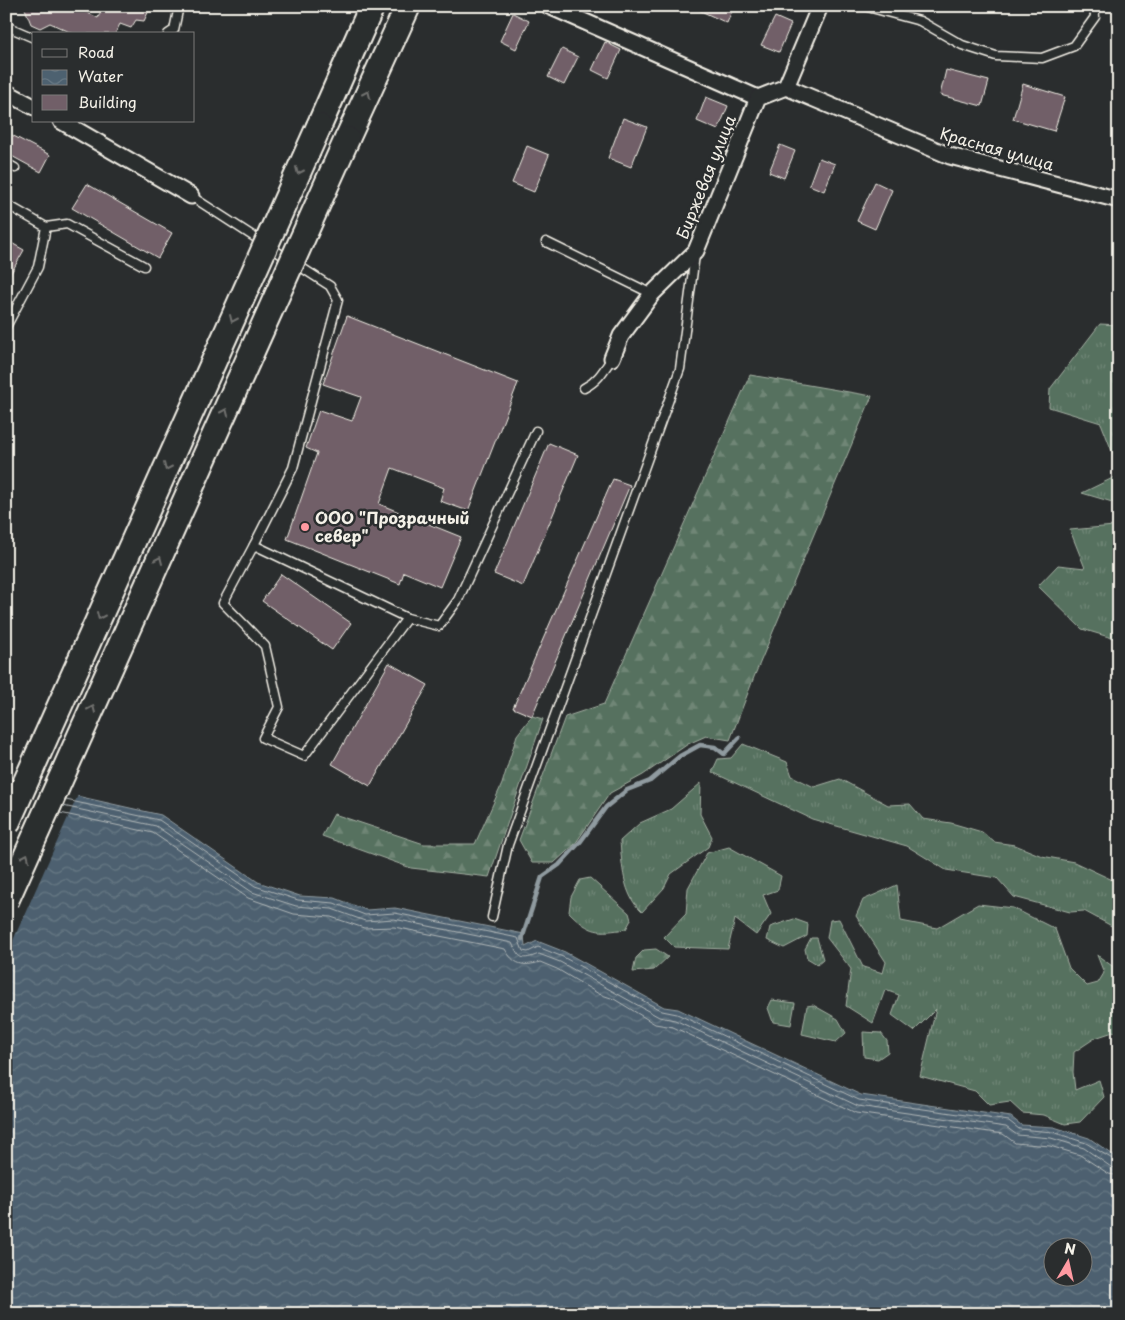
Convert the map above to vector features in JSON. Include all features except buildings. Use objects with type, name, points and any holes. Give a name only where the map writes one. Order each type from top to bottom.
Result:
[{"type":"main road","points":[[6,826],[372,6]]},
{"type":"main road","points":[[6,901],[408,6]]},
{"type":"street","points":[[548,6],[758,98],[786,87],[820,6]]},
{"type":"street","name":"Красная улица","points":[[786,87],[950,156],[1119,200]]},
{"type":"street","points":[[6,92],[32,106]]},
{"type":"street","name":"Биржевая улица","points":[[612,358],[621,336],[652,294],[696,251],[758,98]]},
{"type":"street","points":[[63,122],[191,196]]},
{"type":"lane","points":[[171,32],[174,30],[179,6]]},
{"type":"lane","points":[[864,6],[920,21],[962,45],[996,56],[1042,58],[1074,46],[1095,17],[1094,6]]},
{"type":"lane","points":[[6,26],[32,37]]},
{"type":"lane","points":[[6,164],[16,168]]},
{"type":"lane","points":[[191,196],[330,286],[338,300],[293,468],[223,603],[266,646],[278,707],[263,738],[304,756],[407,618]]},
{"type":"lane","points":[[6,204],[46,227],[67,224],[144,266]]},
{"type":"lane","points":[[6,327],[38,267],[46,227]]},
{"type":"lane","points":[[546,242],[652,294]]},
{"type":"lane","points":[[492,918],[508,845],[680,369],[696,251]]},
{"type":"lane","points":[[584,388],[592,384],[600,376],[612,358]]},
{"type":"lane","points":[[254,545],[407,618],[438,626],[458,600],[536,431]]},
{"type":"green space","points":[[1100,324],[1119,325],[1119,469],[1101,423],[1049,407],[1050,389]]},
{"type":"green space","points":[[750,375],[872,396],[754,677],[730,740],[706,736],[688,744],[643,775],[610,793],[575,844],[554,863],[532,863],[519,840],[565,717],[604,704]]},
{"type":"green space","points":[[1119,475],[1119,504],[1082,493]]},
{"type":"green space","points":[[1114,526],[1119,528],[1119,640],[1082,629],[1038,586],[1058,565],[1085,568],[1070,530]]},
{"type":"green space","points":[[532,716],[543,719],[489,877],[411,868],[322,836],[334,814],[424,844],[475,844],[502,784],[517,735]]},
{"type":"green space","points":[[743,744],[787,762],[792,776],[814,787],[840,779],[888,805],[910,804],[923,819],[951,823],[982,832],[994,842],[1015,845],[1042,856],[1074,862],[1119,883],[1119,930],[1084,911],[1070,912],[1014,897],[997,878],[946,870],[907,846],[812,819],[712,772],[718,759],[731,758]]},
{"type":"green space","points":[[701,783],[700,814],[712,837],[708,847],[671,874],[664,888],[642,912],[627,888],[620,841],[640,823],[671,809]]},
{"type":"green space","points":[[729,847],[781,876],[778,890],[763,895],[771,914],[756,935],[735,919],[728,949],[674,947],[664,937],[686,914],[688,888],[707,853]]},
{"type":"green space","points":[[590,878],[629,913],[631,920],[626,929],[595,930],[583,924],[569,912],[571,897],[580,880]]},
{"type":"green space","points":[[897,885],[901,921],[937,928],[978,904],[1013,908],[1055,929],[1069,968],[1087,986],[1098,983],[1104,973],[1097,955],[1119,971],[1119,1030],[1095,1038],[1074,1052],[1073,1072],[1075,1090],[1099,1080],[1104,1097],[1080,1122],[1065,1124],[1044,1115],[1022,1113],[1010,1102],[989,1105],[975,1091],[920,1076],[936,1009],[914,1031],[892,1015],[899,995],[885,990],[873,1023],[846,1006],[851,969],[827,938],[830,920],[839,919],[863,967],[883,973],[886,962],[856,916],[863,900]]},
{"type":"green space","points":[[794,919],[808,924],[807,936],[784,948],[767,940],[770,927]]},
{"type":"green space","points":[[811,938],[817,938],[823,959],[817,964],[807,958],[805,949]]},
{"type":"green space","points":[[656,949],[668,957],[654,970],[633,972],[636,958],[644,950]]},
{"type":"green space","points":[[772,1000],[795,1003],[791,1025],[773,1022],[768,1008]]},
{"type":"green space","points":[[813,1005],[838,1019],[846,1033],[836,1042],[802,1034],[807,1006]]},
{"type":"green space","points":[[863,1032],[881,1033],[887,1041],[888,1052],[878,1059],[864,1057]]},
{"type":"water","points":[[6,780],[161,815],[258,882],[300,896],[335,898],[366,910],[395,908],[524,934],[525,947],[537,941],[565,952],[664,1007],[678,1009],[861,1095],[1011,1117],[1021,1125],[1054,1127],[1089,1138],[1119,1159],[1119,1314],[6,1314]]},
{"type":"pier","points":[[6,777],[78,795],[6,956]]},
{"type":"waterway","points":[[522,939],[542,877],[559,865],[581,841],[606,807],[627,790],[650,781],[680,756],[700,745],[715,747],[724,754],[739,738]]},
{"type":"place","name":"ООО \"Прозрачный север\"","points":[[305,527]]}]
